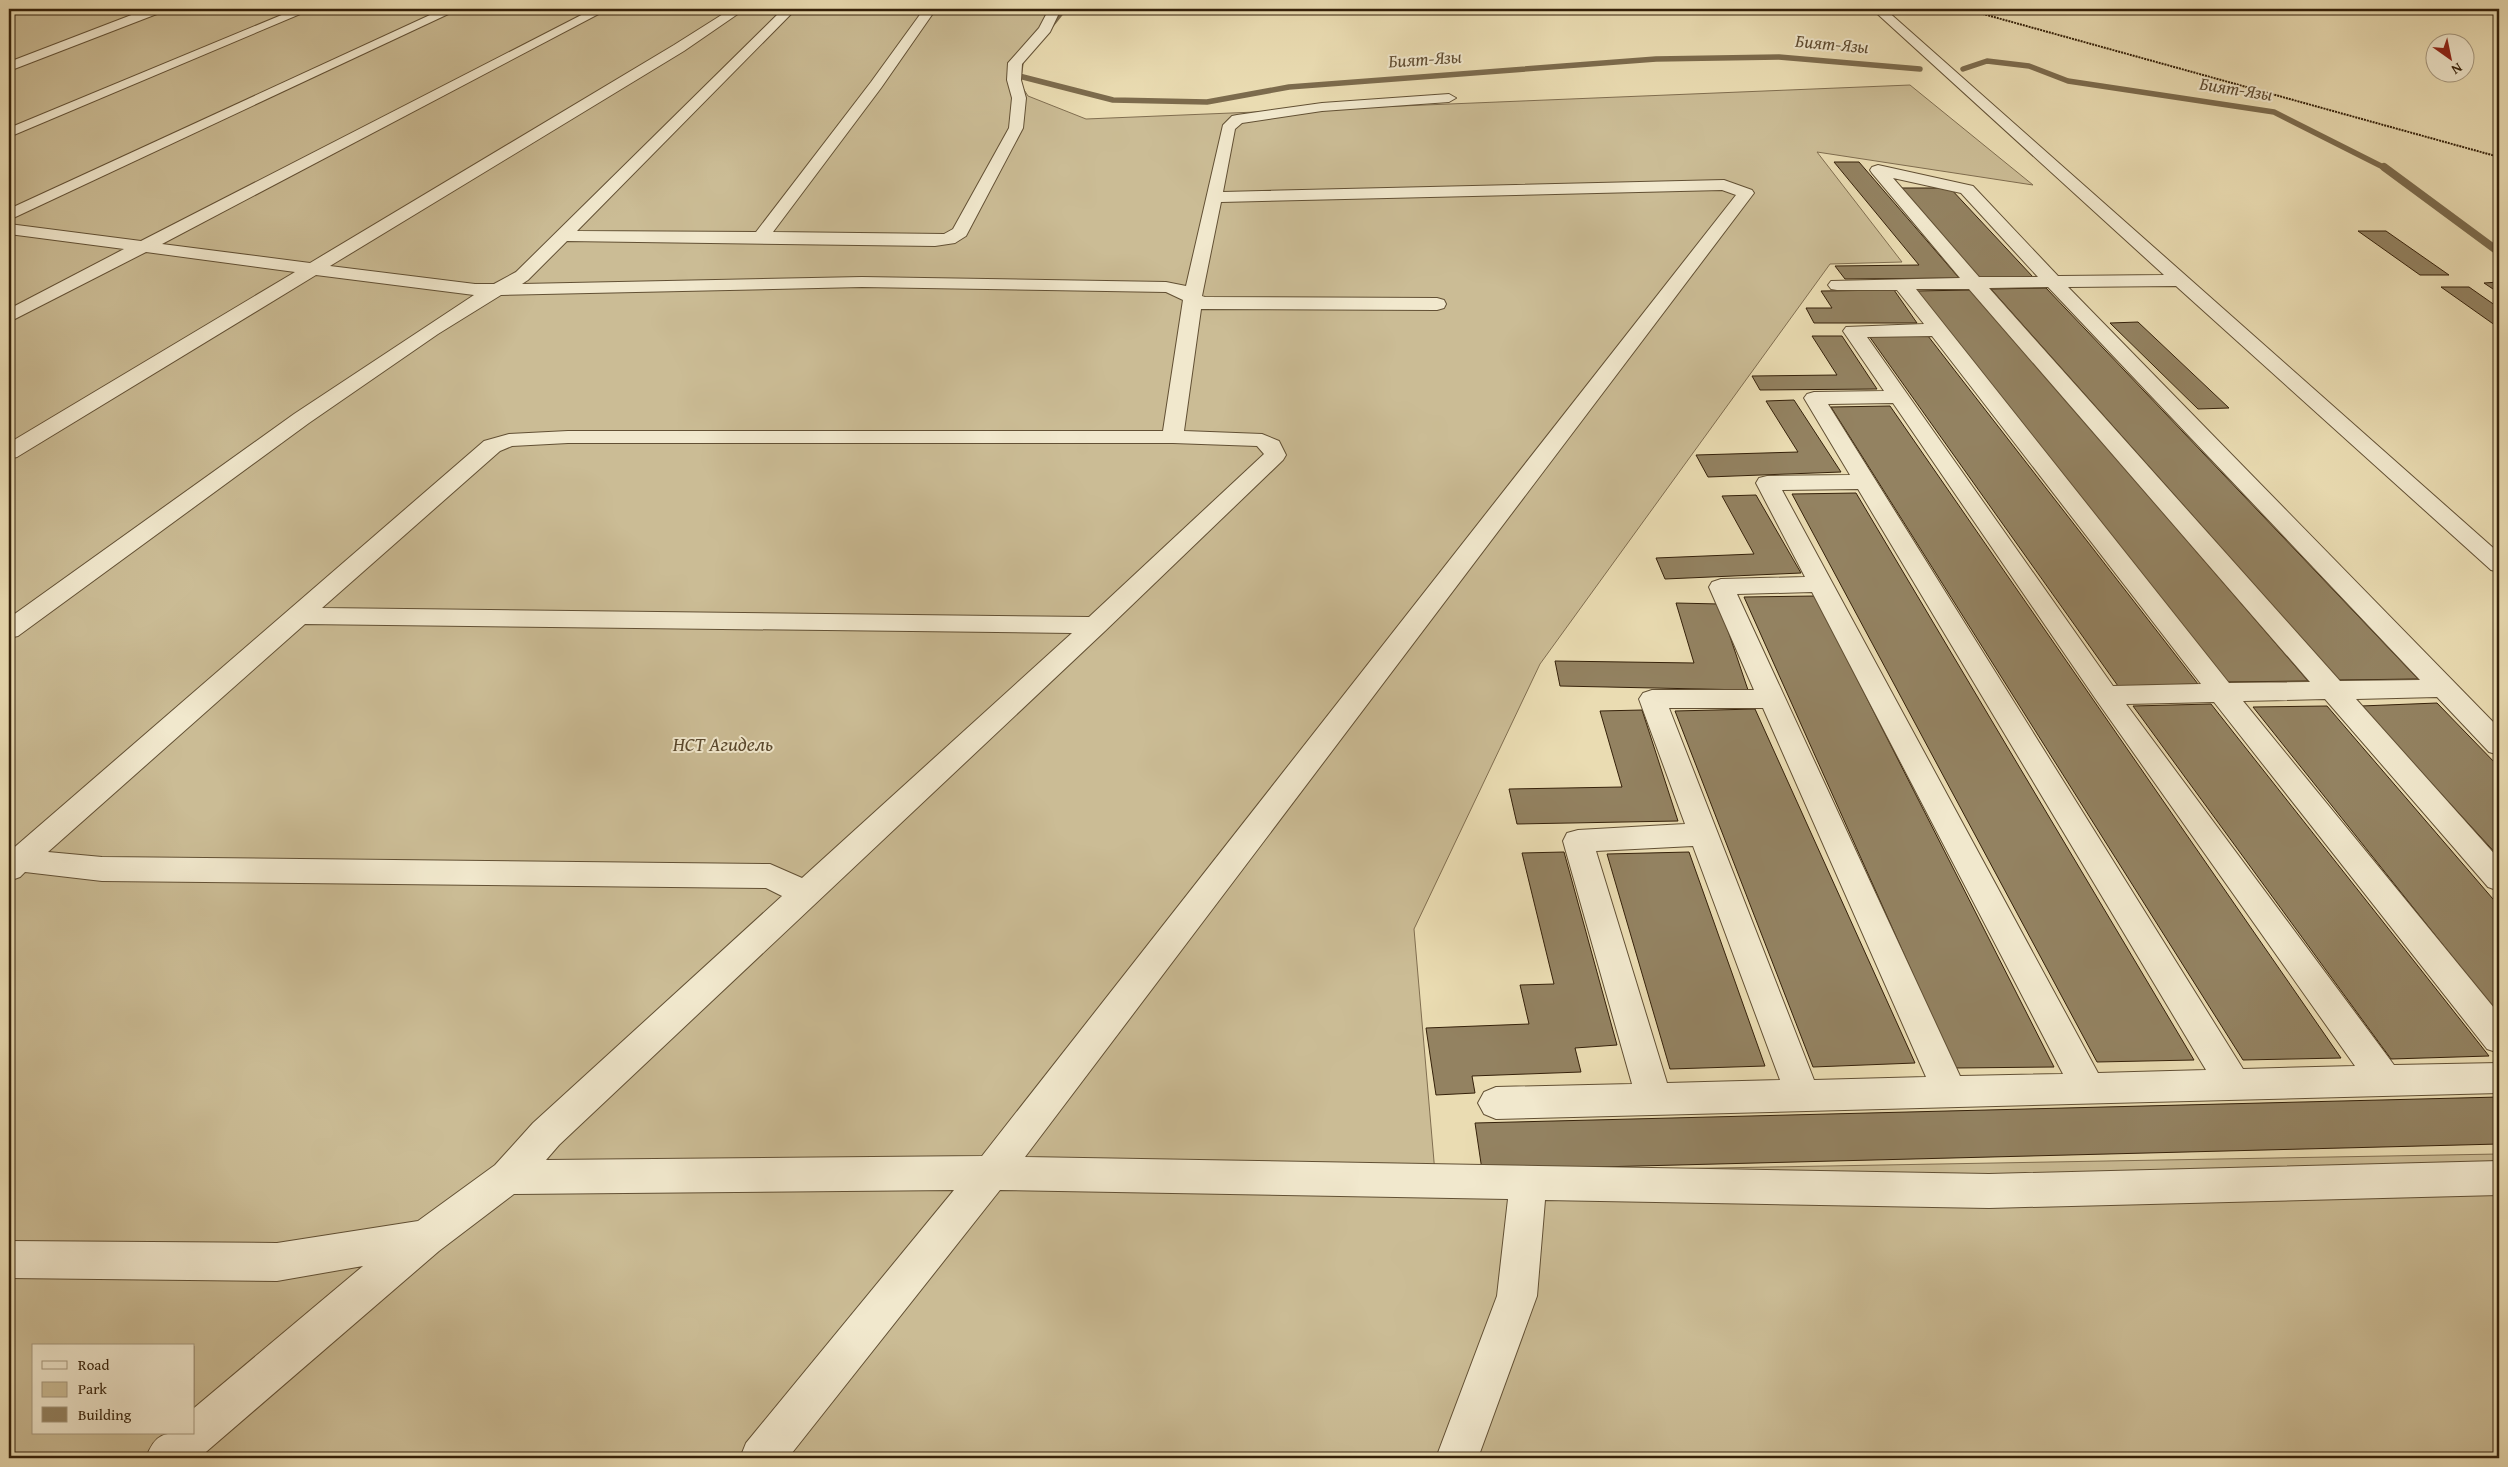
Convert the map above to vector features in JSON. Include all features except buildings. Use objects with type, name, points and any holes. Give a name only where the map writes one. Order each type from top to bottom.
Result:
[{"type":"street","points":[[9,67],[158,9]]},
{"type":"street","points":[[9,133],[306,9]]},
{"type":"street","points":[[9,215],[453,9]]},
{"type":"street","points":[[9,316],[602,9]]},
{"type":"street","points":[[9,452],[679,48],[739,9]]},
{"type":"street","points":[[9,630],[268,441],[496,290],[522,276],[790,9]]},
{"type":"street","points":[[761,237],[876,85],[930,9]]},
{"type":"street","points":[[563,236],[949,239],[960,232],[1016,128],[1019,98],[1014,80],[1015,63],[1045,29],[1056,11],[1055,9]]},
{"type":"street","points":[[1878,9],[2499,565]]},
{"type":"street","points":[[1172,436],[1193,297],[1228,128],[1237,119],[1322,106],[1449,98]]},
{"type":"street","points":[[2499,745],[2052,282],[1967,189],[1878,170],[1974,283],[2499,878]]},
{"type":"street","points":[[760,1458],[991,1173],[1746,193],[1724,184],[1214,197]]},
{"type":"street","points":[[9,228],[475,290],[862,282],[1166,287],[1180,290],[1201,303],[1437,304]]},
{"type":"street","points":[[1836,285],[2181,280]]},
{"type":"street","points":[[1902,284],[2222,693],[2499,1039]]},
{"type":"street","points":[[1938,330],[1853,331],[2106,695],[2385,1081]]},
{"type":"street","points":[[1899,397],[1814,398],[2234,1085]]},
{"type":"street","points":[[14,864],[492,446],[509,440],[578,437],[1172,436],[1262,440],[1271,446],[1275,455],[1096,624],[546,1134],[508,1177],[426,1238],[167,1458]]},
{"type":"street","points":[[1865,482],[1767,483],[2088,1088]]},
{"type":"street","points":[[1820,584],[1721,587],[1950,1091]]},
{"type":"street","points":[[299,616],[1096,624]]},
{"type":"street","points":[[2106,695],[2444,688]]},
{"type":"street","points":[[1772,698],[1652,699],[1803,1095]]},
{"type":"street","points":[[1654,1099],[1578,841],[1703,834]]},
{"type":"street","points":[[14,864],[112,869],[770,876],[805,894]]},
{"type":"street","points":[[1496,1103],[2499,1078]]},
{"type":"street","points":[[508,1177],[991,1173],[1989,1190],[2499,1178]]},
{"type":"street","points":[[1457,1458],[1518,1296],[1528,1182]]},
{"type":"street","points":[[9,1258],[277,1262],[426,1238]]},
{"type":"path","points":[[1965,9],[2499,157]]},
{"type":"green space","name":"НСТ Агидель","points":[[9,9],[1051,9],[1046,24],[1012,71],[1028,96],[1086,119],[1910,85],[2033,185],[1817,152],[1902,262],[1830,264],[1540,664],[1414,929],[1435,1173],[2499,1154],[2499,1458],[9,1458]]},
{"type":"waterway","name":"Бият-Язы","points":[[1048,29],[1064,9]]},
{"type":"waterway","name":"Бият-Язы","points":[[1021,63],[1019,76],[1113,100],[1207,102],[1289,87],[1656,59],[1779,57],[1920,69]]},
{"type":"waterway","name":"Бият-Язы","points":[[1963,69],[1987,61],[2029,66],[2068,81],[2274,112],[2386,169]]},
{"type":"waterway","name":"Бият-Язы","points":[[2386,169],[2499,252]]}]
